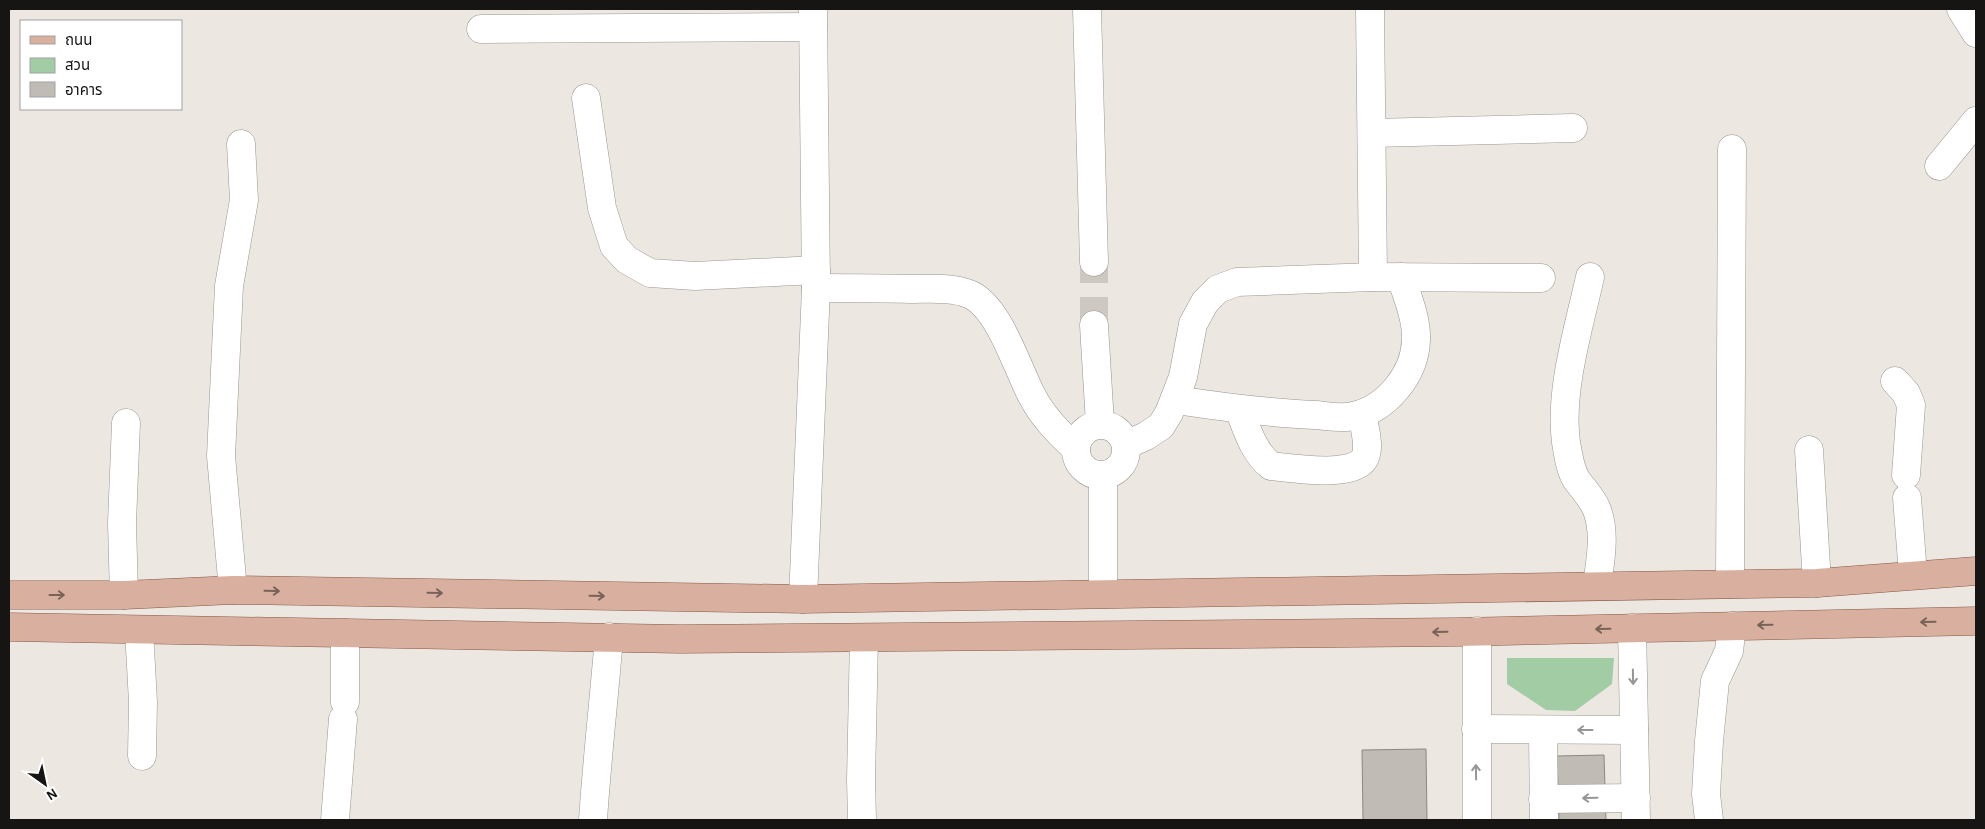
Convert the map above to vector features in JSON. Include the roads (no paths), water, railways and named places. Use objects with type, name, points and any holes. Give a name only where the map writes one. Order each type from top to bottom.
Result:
[{"type":"main road","points":[[9,595],[124,595],[233,590],[803,599],[1817,583],[1913,574],[1976,571]]},
{"type":"main road","points":[[9,627],[681,639],[1477,631],[1976,621]]},
{"type":"street","points":[[1087,9],[1094,262]]},
{"type":"street","points":[[1370,9],[1374,277]]},
{"type":"street","points":[[1961,9],[1976,33]]},
{"type":"street","points":[[481,29],[649,18],[813,18],[816,279],[803,599]]},
{"type":"street","points":[[586,98],[602,208],[614,246],[627,260],[650,273],[816,279],[941,289],[970,294],[991,311],[1032,396],[1051,425],[1075,448]]},
{"type":"street","points":[[1939,166],[1976,122]]},
{"type":"street","points":[[1372,133],[1573,128]]},
{"type":"street","points":[[233,590],[221,456],[229,286],[244,200],[242,144]]},
{"type":"street","points":[[1730,584],[1732,149]]},
{"type":"street","points":[[1126,445],[1146,436],[1161,426],[1176,400],[1183,377],[1193,324],[1205,302],[1218,289],[1237,282],[1374,277],[1541,278]]},
{"type":"street","points":[[1176,400],[1284,414],[1351,417],[1362,414],[1388,399],[1402,382],[1413,357],[1416,340],[1413,319],[1401,277]]},
{"type":"street","points":[[1590,277],[1569,372],[1566,440],[1575,478],[1597,510],[1601,525],[1602,544],[1597,586]]},
{"type":"street","points":[[1094,324],[1100,424]]},
{"type":"street","points":[[1894,381],[1906,393],[1911,405],[1907,486],[1913,574]]},
{"type":"street","points":[[1239,408],[1255,448],[1263,460],[1271,466],[1333,471],[1359,465],[1365,459],[1367,449],[1362,414]]},
{"type":"street","points":[[124,595],[122,523],[126,423]]},
{"type":"street","points":[[1100,424],[1112,426],[1122,434],[1126,445],[1126,456],[1122,465],[1114,473],[1103,476],[1092,474],[1083,468],[1077,459],[1075,448],[1079,437],[1088,428],[1100,424]]},
{"type":"street","points":[[1808,450],[1817,583]]},
{"type":"street","points":[[1103,476],[1103,594]]},
{"type":"street","points":[[1709,820],[1706,794],[1713,694],[1715,681],[1730,651],[1732,626]]},
{"type":"street","points":[[1543,731],[1544,810],[1636,809],[1632,628]]},
{"type":"street","points":[[139,630],[143,702],[142,756]]},
{"type":"street","points":[[1477,631],[1477,820]]},
{"type":"street","points":[[334,820],[344,711],[345,633]]},
{"type":"street","points":[[594,820],[598,748],[609,638]]},
{"type":"street","points":[[862,820],[864,638]]},
{"type":"street","points":[[1476,729],[1543,731],[1634,730]]},
{"type":"tunnel","points":[[1094,262],[1094,325]]}]
